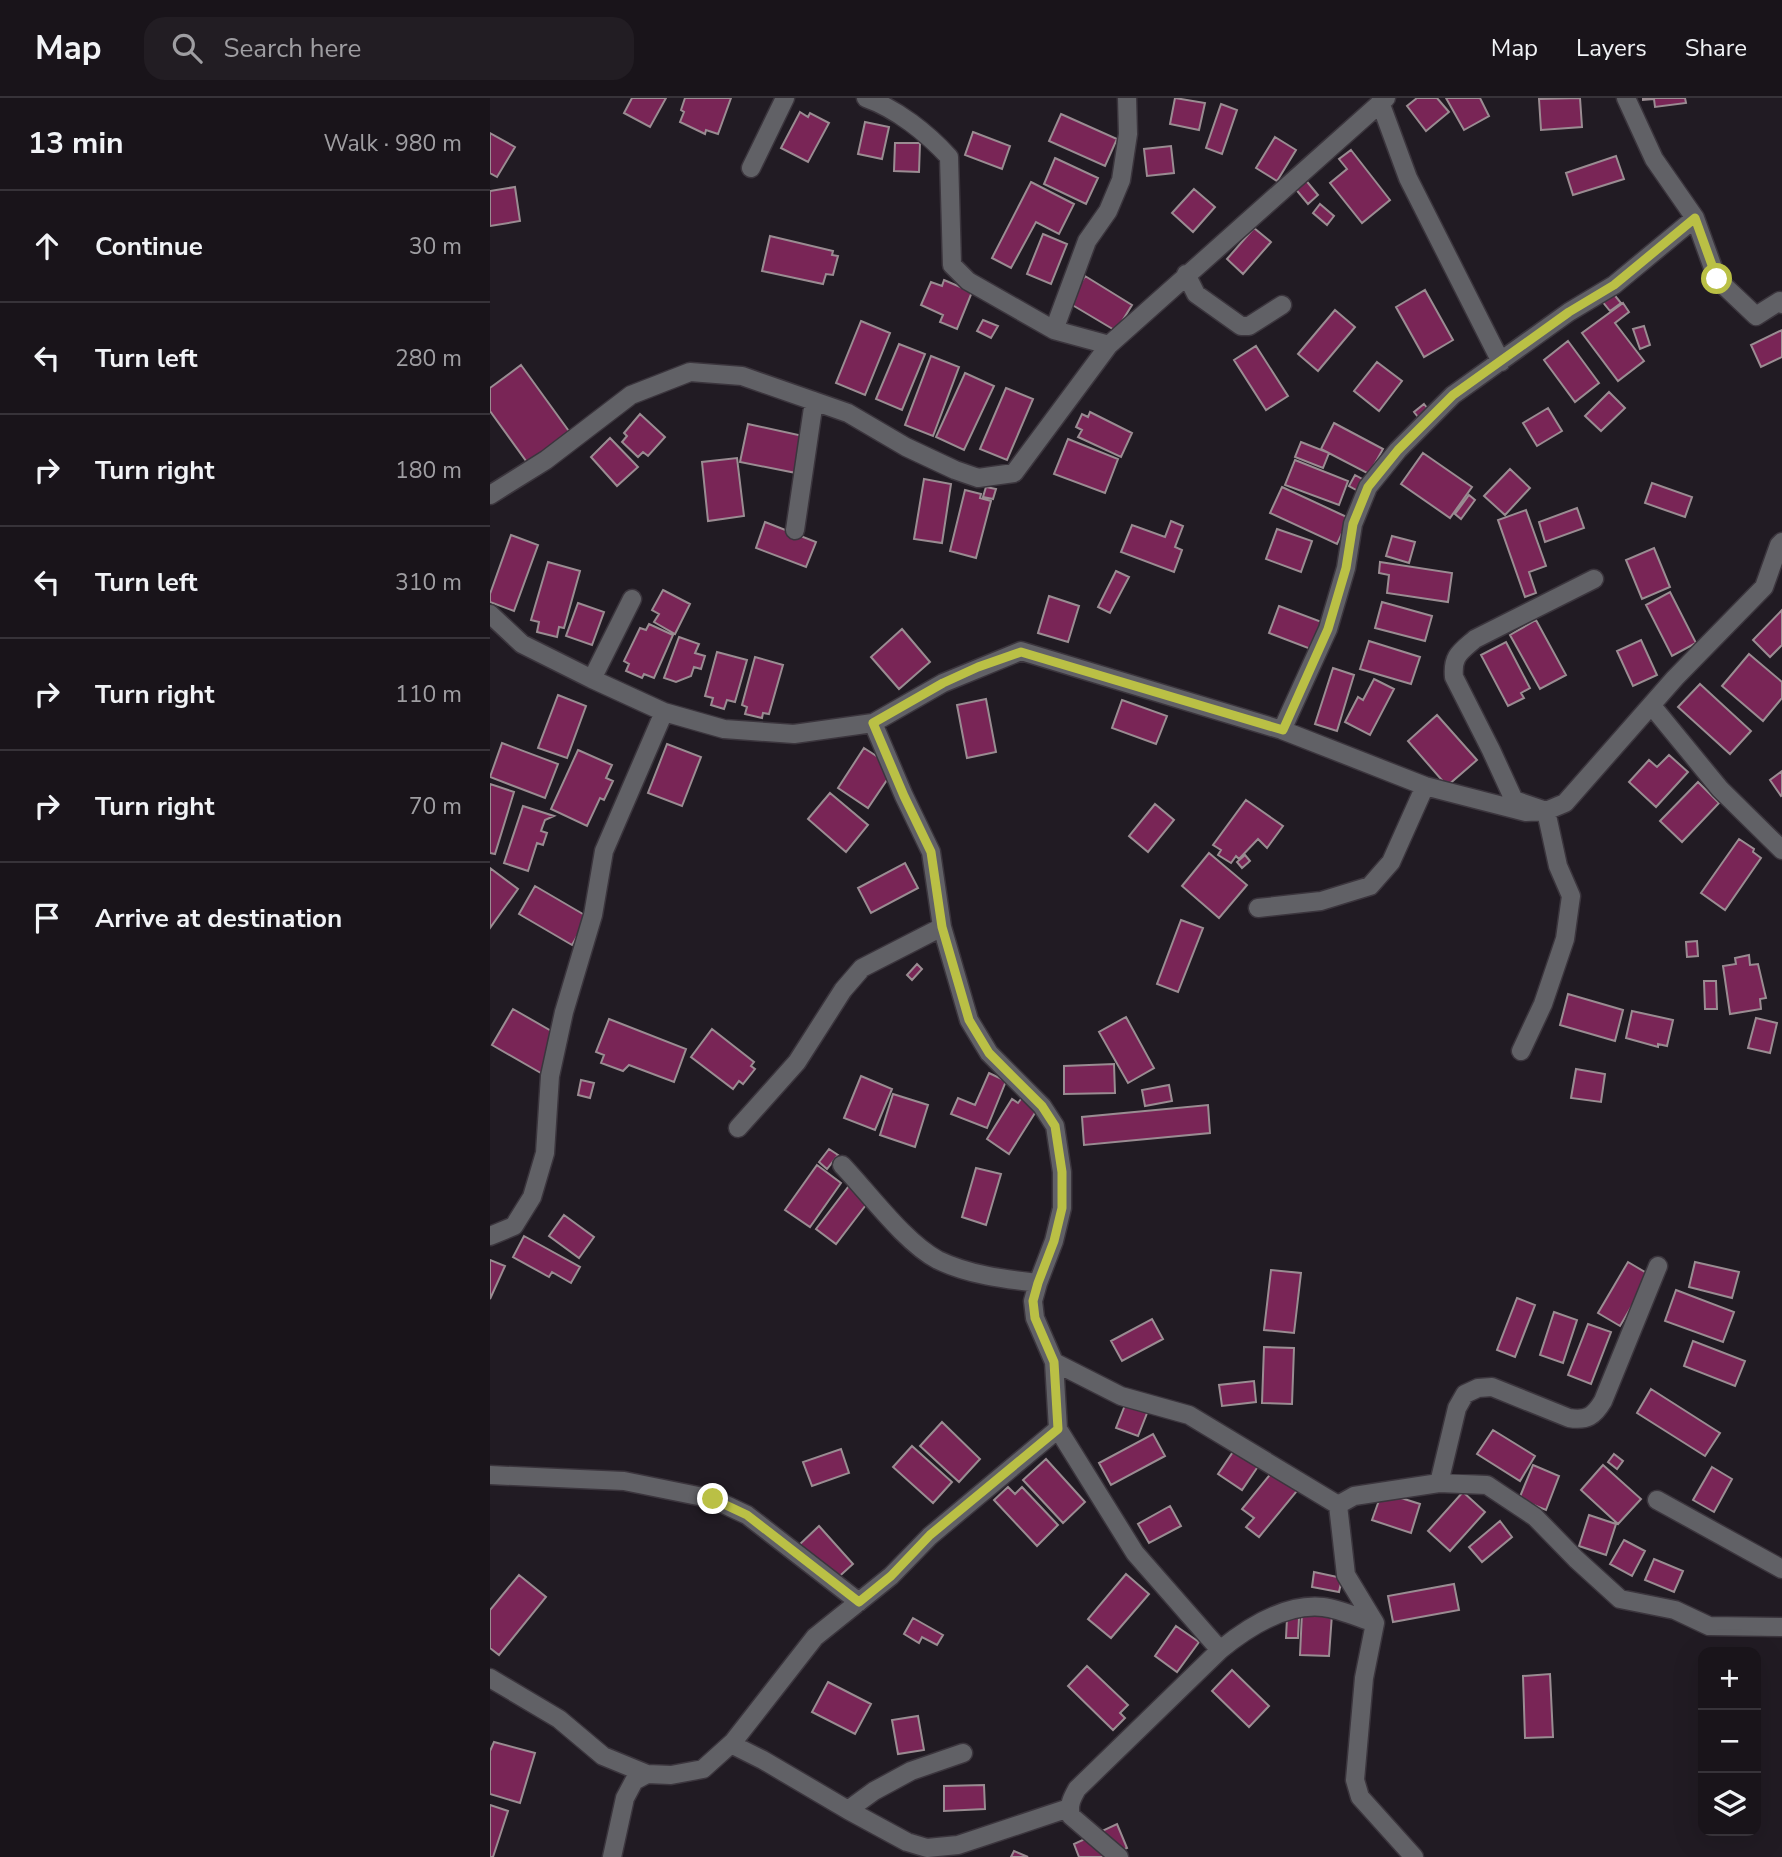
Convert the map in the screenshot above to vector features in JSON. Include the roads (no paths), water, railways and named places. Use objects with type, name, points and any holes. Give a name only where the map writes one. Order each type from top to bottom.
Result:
[{"type":"street","points":[[751,168],[785,98]]},
{"type":"street","points":[[1054,331],[1087,241],[1108,211],[1121,180],[1128,134],[1127,98]]},
{"type":"street","points":[[1626,98],[1654,159],[1695,218],[1717,279],[1756,316],[1781,302]]},
{"type":"street","points":[[877,100],[931,138],[950,157],[952,265],[968,281],[1054,331],[1109,345]]},
{"type":"street","points":[[490,495],[546,460],[631,395],[690,372],[742,376],[848,413],[906,447],[978,478],[1014,473],[1109,345],[1383,100],[1408,178],[1501,362]]},
{"type":"street","points":[[1283,730],[1328,629],[1346,568],[1353,524],[1368,487],[1398,450],[1453,395],[1569,312],[1614,285],[1695,218]]},
{"type":"street","points":[[1186,274],[1196,294],[1241,326],[1249,326],[1282,304]]},
{"type":"street","points":[[795,530],[814,401]]},
{"type":"street","points":[[490,614],[522,644],[592,679],[664,712],[724,729],[794,734],[873,723],[943,683],[1021,652],[1283,730],[1425,786],[1526,812],[1546,811],[1565,803],[1764,587],[1782,542]]},
{"type":"street","points":[[1546,811],[1514,800],[1454,677],[1453,665],[1459,653],[1475,639],[1594,579]]},
{"type":"street","points":[[592,679],[632,599]]},
{"type":"street","points":[[1652,706],[1720,789],[1782,850]]},
{"type":"street","points":[[490,1236],[514,1226],[532,1197],[545,1153],[550,1076],[564,1012],[593,915],[604,851],[664,712]]},
{"type":"street","points":[[873,723],[931,852],[942,927],[969,1020],[989,1053],[1042,1106],[1055,1126],[1062,1172],[1062,1208],[1054,1241],[1033,1301],[1035,1318],[1054,1362],[1058,1429],[1135,1553],[1220,1650]]},
{"type":"street","points":[[1258,908],[1321,901],[1370,886],[1391,862],[1425,786]]},
{"type":"street","points":[[1521,1051],[1543,1004],[1565,939],[1571,896],[1558,866],[1546,811]]},
{"type":"street","points":[[738,1128],[797,1062],[843,990],[862,968],[942,927]]},
{"type":"street","points":[[842,1165],[909,1237],[937,1259],[994,1278],[1038,1283]]},
{"type":"street","points":[[1439,1483],[1457,1408],[1465,1394],[1478,1388],[1492,1387],[1569,1418],[1582,1420],[1594,1415],[1603,1401],[1658,1266]]},
{"type":"street","points":[[1054,1362],[1121,1396],[1189,1415],[1338,1504]]},
{"type":"street","points":[[490,1678],[559,1719],[603,1756],[648,1774],[671,1775],[703,1769],[733,1742],[815,1637],[891,1576],[930,1535],[1058,1429]]},
{"type":"street","points":[[490,1475],[624,1481],[713,1499],[747,1515],[859,1602]]},
{"type":"street","points":[[1338,1504],[1354,1496],[1439,1483],[1487,1485],[1535,1517],[1619,1599],[1675,1610],[1709,1626],[1782,1627]]},
{"type":"street","points":[[1657,1500],[1782,1569]]},
{"type":"street","points":[[1338,1504],[1346,1574],[1375,1623],[1364,1678],[1355,1780],[1360,1797],[1414,1857]]},
{"type":"street","points":[[1119,1857],[1071,1816],[1069,1808],[1077,1789],[1220,1650],[1239,1634],[1294,1608],[1324,1607],[1375,1623]]},
{"type":"street","points":[[733,1742],[737,1747],[848,1810],[907,1842],[927,1848],[958,1845],[1069,1808]]},
{"type":"street","points":[[848,1810],[874,1791],[911,1771],[963,1753]]},
{"type":"street","points":[[612,1857],[625,1798],[634,1781],[648,1774]]}]
